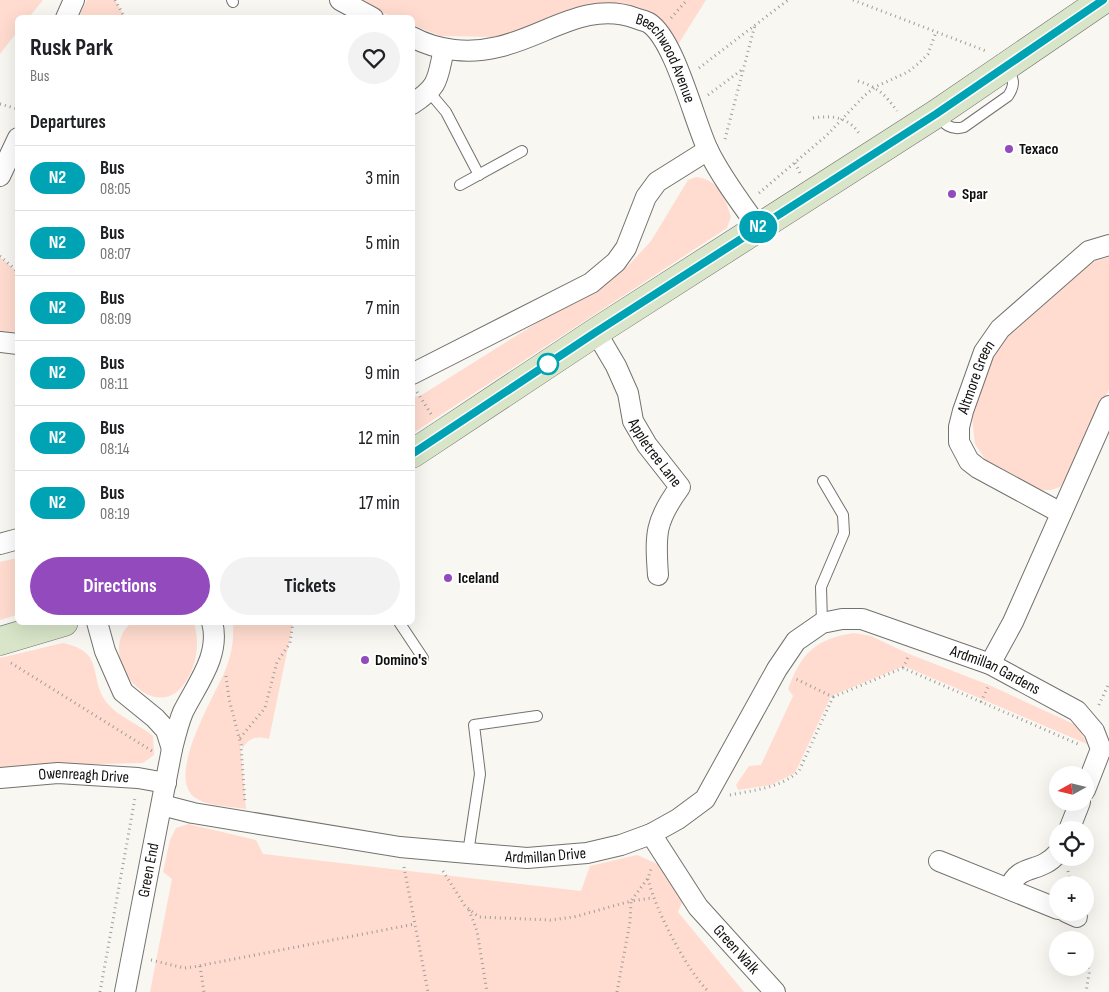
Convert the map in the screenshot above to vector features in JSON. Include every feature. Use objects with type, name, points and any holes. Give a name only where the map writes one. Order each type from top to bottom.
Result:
[{"type":"main road","points":[[415,452],[596,332],[751,217],[871,154],[936,114],[1103,0]]},
{"type":"main road","points":[[5,652],[58,625]]},
{"type":"street","points":[[67,15],[74,0]]},
{"type":"street","points":[[340,0],[368,15]]},
{"type":"street","name":"Beechwood Avenue","points":[[415,39],[444,48],[462,51],[497,48],[532,37],[586,15],[619,12],[650,23],[669,50],[708,150],[751,217]]},
{"type":"street","points":[[415,102],[430,93],[437,79],[444,48]]},
{"type":"street","points":[[0,176],[15,144]]},
{"type":"street","points":[[415,372],[591,282],[616,262],[626,248],[646,197],[657,182],[708,150]]},
{"type":"street","name":"Altmore Green","points":[[1061,513],[978,468],[969,461],[960,442],[959,428],[984,352],[990,340],[1089,251],[1109,245]]},
{"type":"street","name":"Appletree Lane","points":[[596,332],[616,366],[628,393],[633,421],[647,445],[680,487],[666,506],[657,526],[658,575]]},
{"type":"street","points":[[0,342],[15,344]]},
{"type":"street","points":[[990,664],[1013,622],[1061,513],[1103,435],[1109,406]]},
{"type":"street","points":[[0,544],[15,540]]},
{"type":"street","name":"Ardmillan Gardens","points":[[822,623],[862,619],[990,664],[1066,704],[1087,721],[1103,745]]},
{"type":"street","name":"Ardmillan Drive","points":[[162,804],[194,813],[400,847],[527,858],[587,853],[655,839],[705,799],[777,669],[796,641],[822,623]]},
{"type":"street","points":[[99,625],[114,674],[123,692],[136,705],[155,718],[166,730],[171,756]]},
{"type":"street","name":"Green End","points":[[125,992],[176,729],[213,652],[215,635],[213,625]]},
{"type":"street","points":[[136,705],[155,709],[169,708],[190,698]]},
{"type":"street","points":[[1094,768],[1103,745]]},
{"type":"street","name":"Owenreagh Drive","points":[[0,778],[58,773],[138,778],[166,783]]},
{"type":"street","name":"Green Walk","points":[[655,839],[698,907],[775,992]]},
{"type":"street","points":[[1009,889],[1013,878],[1017,874],[1043,866],[1049,861]]},
{"type":"street","points":[[939,862],[1049,905]]},
{"type":"lane","points":[[430,93],[446,112],[479,175]]},
{"type":"lane","points":[[460,185],[522,151]]},
{"type":"lane","points":[[822,481],[843,515],[844,533],[821,587],[822,623]]},
{"type":"lane","points":[[401,625],[423,658]]},
{"type":"lane","points":[[468,853],[480,774],[474,725],[537,716]]},
{"type":"path","points":[[115,0],[122,15]]},
{"type":"path","points":[[681,81],[788,0]]},
{"type":"path","points":[[854,0],[936,32],[1008,64]]},
{"type":"path","points":[[718,168],[755,26]]},
{"type":"path","points":[[751,217],[840,118],[875,87],[908,72],[919,64],[928,54],[936,32]]},
{"type":"path","points":[[691,108],[744,68]]},
{"type":"path","points":[[858,81],[875,87],[884,93],[894,108]]},
{"type":"path","points":[[0,104],[15,108]]},
{"type":"path","points":[[813,118],[825,116],[840,118],[854,126],[871,154]]},
{"type":"path","points":[[0,256],[15,269]]},
{"type":"path","points":[[415,390],[444,434]]},
{"type":"path","points":[[240,738],[265,708],[277,662],[290,643],[293,625]]},
{"type":"path","points":[[5,652],[171,756]]},
{"type":"path","points":[[213,652],[225,666],[229,699],[240,738],[248,822]]},
{"type":"path","points":[[705,799],[772,786],[791,779],[799,771],[833,697],[903,668],[909,654]]},
{"type":"path","points":[[903,668],[981,702],[1103,745]]},
{"type":"path","points":[[793,677],[833,697]]},
{"type":"path","points":[[981,702],[988,688]]},
{"type":"path","points":[[100,992],[138,778]]},
{"type":"path","points":[[655,839],[648,878],[652,898],[684,957],[709,992]]},
{"type":"path","points":[[400,847],[428,992]]},
{"type":"path","points":[[430,850],[465,906],[479,917],[550,920],[574,917],[631,900],[652,898]]},
{"type":"path","points":[[617,992],[630,922],[631,900],[648,878]]},
{"type":"path","points":[[469,909],[476,931],[487,992]]},
{"type":"path","points":[[132,955],[184,968],[416,924]]},
{"type":"path","points":[[200,966],[204,992]]},
{"type":"path","points":[[1086,992],[1089,976]]},
{"type":"shaded area","points":[[0,0],[43,0],[31,15],[15,15],[15,35],[0,54]]},
{"type":"shaded area","points":[[87,0],[115,0],[124,15],[80,15]]},
{"type":"shaded area","points":[[350,0],[706,0],[674,51],[650,18],[599,4],[496,37],[440,36],[415,26],[415,15],[388,15]]},
{"type":"shaded area","points":[[696,177],[716,186],[723,196],[731,217],[727,228],[415,432],[415,397],[420,396],[628,266],[651,241],[688,180]]},
{"type":"shaded area","points":[[0,257],[15,270],[15,338],[0,331]]},
{"type":"shaded area","points":[[1109,257],[1109,389],[1071,473],[1060,487],[1042,490],[987,462],[975,444],[972,417],[996,349],[1006,334],[1084,268],[1095,261]]},
{"type":"shaded area","points":[[15,558],[15,616],[0,620],[0,562]]},
{"type":"shaded area","points":[[130,625],[194,625],[197,636],[196,655],[190,674],[177,691],[163,697],[148,695],[135,685],[124,671],[119,654],[121,638]]},
{"type":"shaded area","points":[[233,625],[293,625],[269,739],[254,738],[243,748],[240,743],[246,809],[206,803],[194,797],[187,786],[186,771],[195,735],[225,671],[233,641]]},
{"type":"shaded area","points":[[854,633],[871,636],[909,654],[989,685],[1078,726],[1087,744],[904,666],[831,696],[795,773],[771,785],[738,790],[736,785],[749,766],[761,765],[793,696],[788,689],[799,665],[812,649],[820,644],[830,639]]},
{"type":"shaded area","points":[[63,643],[77,647],[86,653],[91,660],[102,695],[108,704],[118,713],[153,736],[154,755],[143,763],[57,765],[0,772],[0,658]]},
{"type":"shaded area","points":[[188,824],[256,840],[263,854],[581,891],[590,866],[637,855],[664,867],[683,900],[678,912],[744,992],[150,992],[172,879],[163,872],[170,840],[176,828]]},
{"type":"bus line","name":"N2","points":[[415,452],[811,192],[936,114],[1103,0]]},
{"type":"place","name":"Texaco","points":[[1009,149]]},
{"type":"place","name":"Spar","points":[[952,194]]},
{"type":"place","name":"Iceland","points":[[448,578]]},
{"type":"place","name":"Domino's","points":[[365,660]]}]
